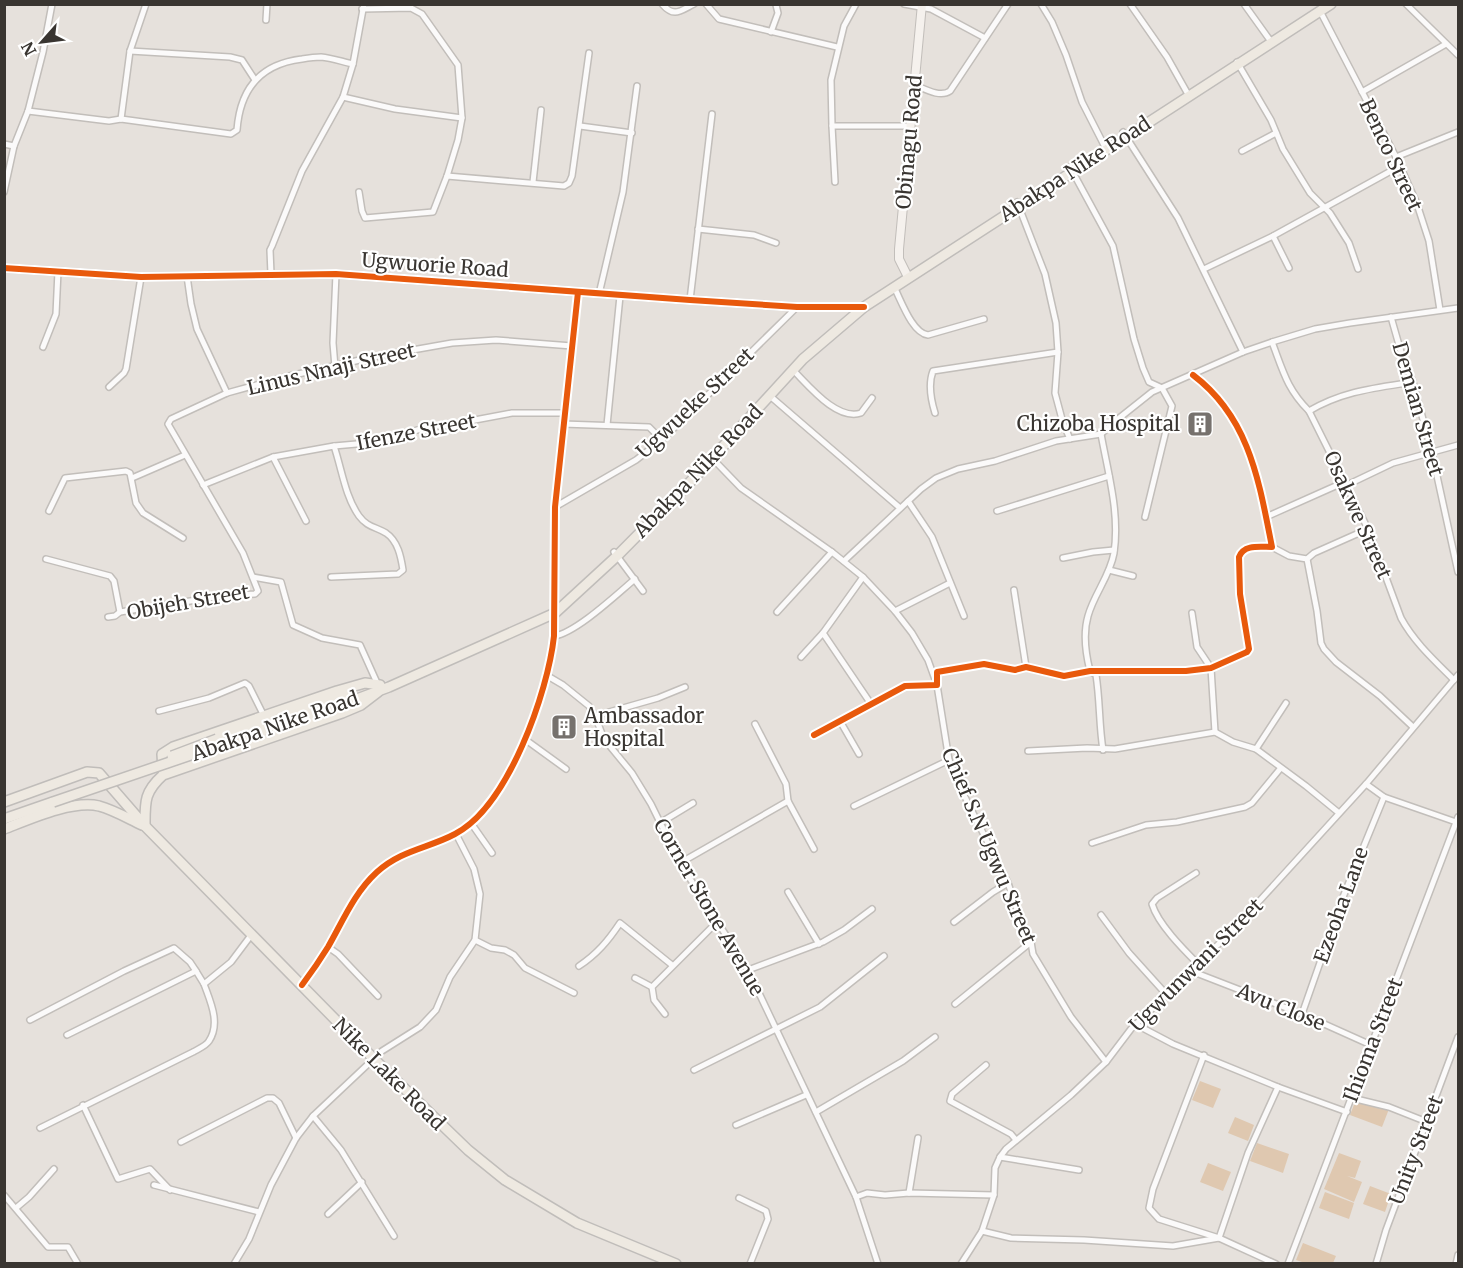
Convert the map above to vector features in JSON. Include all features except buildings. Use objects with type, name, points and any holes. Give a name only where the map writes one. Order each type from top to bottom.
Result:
[{"type":"main road","name":"Abakpa Nike Road","points":[[711,458],[798,359],[860,307],[1124,134],[1320,8],[1331,4]]},
{"type":"main road","name":"Abakpa Nike Road","points":[[4,819],[219,742],[330,709],[554,614],[711,458],[803,359],[860,307],[894,287],[907,275]]},
{"type":"main road","points":[[4,829],[54,811],[79,806],[99,806],[145,826],[148,791],[163,775],[342,713],[370,700],[380,686],[365,683],[337,690],[166,750],[161,758],[163,775]]},
{"type":"main road","name":"Nike Lake Road","points":[[4,802],[87,772],[99,773],[145,826],[448,1133],[505,1180],[577,1223],[676,1263]]},
{"type":"main road","name":"Abakpa Nike Road","points":[[4,814],[52,800]]},
{"type":"street","points":[[4,192],[14,146],[28,111],[44,52],[52,4]]},
{"type":"street","points":[[121,119],[129,51],[146,4]]},
{"type":"street","points":[[266,20],[267,4]]},
{"type":"street","points":[[662,4],[674,13],[694,4]]},
{"type":"street","points":[[706,4],[719,19],[837,47]]},
{"type":"street","points":[[904,4],[931,9],[985,38]]},
{"type":"street","points":[[915,85],[945,95],[950,91],[1008,4]]},
{"type":"street","points":[[1041,4],[1052,22],[1082,102],[1105,147]]},
{"type":"street","points":[[1130,4],[1167,57],[1188,94]]},
{"type":"street","points":[[1244,4],[1271,41]]},
{"type":"street","points":[[1406,4],[1458,55]]},
{"type":"street","points":[[835,182],[831,80],[837,47],[854,5]]},
{"type":"street","points":[[771,32],[778,12],[776,6]]},
{"type":"street","name":"Obinagu Road","points":[[907,275],[899,259],[899,249],[921,6]]},
{"type":"street","points":[[272,274],[270,250],[276,235],[302,171],[343,97],[353,64],[363,7],[411,8],[422,15],[458,65],[462,118],[458,140],[447,176],[433,212],[430,214],[365,218],[359,192]]},
{"type":"street","name":"Benco Street","points":[[1320,8],[1396,157],[1417,204],[1429,241],[1440,310]]},
{"type":"street","points":[[1362,92],[1446,44]]},
{"type":"street","points":[[129,51],[230,57],[242,60],[255,80]]},
{"type":"street","points":[[447,176],[564,186],[569,183],[580,126],[589,53]]},
{"type":"street","points":[[28,111],[109,121],[121,119],[231,134],[236,133],[238,113],[243,100],[262,73],[286,61],[320,57],[353,64]]},
{"type":"street","points":[[1237,63],[1271,120],[1283,149],[1310,193],[1330,213],[1350,243],[1358,269]]},
{"type":"street","points":[[599,294],[623,192],[637,86]]},
{"type":"street","points":[[343,97],[395,109],[462,118]]},
{"type":"street","points":[[533,182],[541,110]]},
{"type":"street","points":[[690,300],[712,114]]},
{"type":"street","points":[[580,126],[632,133]]},
{"type":"street","points":[[832,126],[910,126]]},
{"type":"street","points":[[1396,157],[1458,132]]},
{"type":"street","points":[[1242,151],[1276,133]]},
{"type":"street","points":[[1124,134],[1178,218],[1243,352]]},
{"type":"street","points":[[4,144],[14,146]]},
{"type":"street","points":[[1204,269],[1273,236],[1400,166]]},
{"type":"street","points":[[1071,169],[1113,246],[1134,339],[1143,368],[1149,382],[1162,388],[1172,406],[1145,517]]},
{"type":"street","points":[[1017,204],[1045,274],[1056,323],[1058,352],[1055,393],[1070,439]]},
{"type":"street","points":[[698,229],[754,236],[776,243]]},
{"type":"street","points":[[1273,236],[1289,268]]},
{"type":"street","name":"Ugwuorie Road","points":[[4,268],[141,277],[336,274],[620,296],[797,307],[860,307]]},
{"type":"street","points":[[43,347],[56,314],[58,271]]},
{"type":"street","points":[[335,367],[333,343],[336,274]]},
{"type":"street","points":[[187,276],[190,304],[197,328],[227,393]]},
{"type":"street","points":[[109,387],[124,374],[126,369],[141,277]]},
{"type":"street","points":[[894,287],[913,325],[923,335],[984,319]]},
{"type":"street","points":[[302,985],[328,947],[342,917],[357,894],[378,871],[398,857],[456,834],[471,823],[483,811],[526,740],[552,654],[555,507],[578,292]]},
{"type":"street","points":[[607,425],[620,296]]},
{"type":"street","name":"Ugwueke Street","points":[[555,507],[636,460],[662,440],[797,307]]},
{"type":"street","points":[[844,561],[900,508],[936,478],[958,469],[995,461],[1056,441],[1101,435],[1152,392],[1243,352],[1272,342],[1315,329],[1458,308]]},
{"type":"street","name":"Demian Street","points":[[1392,317],[1403,360],[1413,382],[1432,453],[1458,572]]},
{"type":"street","name":"Linus Nnaji Street","points":[[203,485],[185,455],[169,421],[227,393],[373,357],[474,341],[496,340],[572,346]]},
{"type":"street","name":"Osakwe Street","points":[[1272,342],[1286,380],[1295,397],[1309,411],[1368,529],[1407,629],[1426,652],[1456,677]]},
{"type":"street","points":[[935,413],[932,400],[933,371],[1058,352]]},
{"type":"street","points":[[794,370],[836,409],[848,414],[861,412],[872,398]]},
{"type":"street","points":[[1193,375],[1229,413],[1242,434],[1255,472],[1272,547]]},
{"type":"street","points":[[1309,411],[1329,399],[1361,390],[1413,382]]},
{"type":"street","points":[[770,396],[900,508]]},
{"type":"street","name":"Ifenze Street","points":[[203,485],[273,457],[334,446],[379,442],[430,426],[443,426],[512,413],[564,412]]},
{"type":"street","points":[[563,424],[650,427],[662,440]]},
{"type":"street","points":[[1101,435],[1116,523],[1114,550],[1109,570],[1088,616],[1086,635],[1090,671],[1096,675],[1103,750]]},
{"type":"street","points":[[1266,517],[1340,484],[1347,485],[1393,463],[1458,445]]},
{"type":"street","points":[[331,577],[398,574],[403,570],[400,553],[394,540],[386,533],[369,527],[355,510],[347,494],[334,446]]},
{"type":"street","points":[[132,478],[185,455]]},
{"type":"street","points":[[273,457],[306,521]]},
{"type":"street","name":"Chief S.N Ugwu Street","points":[[711,458],[741,488],[832,552],[863,577],[895,610],[912,633],[928,660],[937,685],[949,760],[958,783],[1008,883],[1034,954],[1071,1017],[1106,1062]]},
{"type":"street","points":[[49,510],[65,478],[126,471],[130,473],[136,503],[143,513],[183,538]]},
{"type":"street","points":[[997,511],[1109,476]]},
{"type":"street","name":"Obijeh Street","points":[[108,617],[120,612],[222,596],[255,594],[258,589],[243,553],[203,485]]},
{"type":"street","points":[[908,501],[942,556],[964,616]]},
{"type":"street","points":[[1307,559],[1314,553],[1368,529]]},
{"type":"street","points":[[814,735],[905,686],[937,685],[937,672],[946,670],[984,664],[1016,670],[1026,667],[1064,676],[1090,671],[1149,672],[1211,668],[1239,657],[1249,649],[1240,594],[1239,557],[1241,552],[1246,548],[1272,547],[1289,556],[1307,559]]},
{"type":"street","points":[[1063,558],[1114,550]]},
{"type":"street","points":[[777,612],[832,552]]},
{"type":"street","points":[[616,554],[643,591]]},
{"type":"street","points":[[46,559],[110,576],[114,581],[120,612]]},
{"type":"street","points":[[1307,559],[1324,649],[1336,662],[1380,696],[1413,727]]},
{"type":"street","points":[[1109,570],[1133,576]]},
{"type":"street","points":[[801,657],[823,633],[863,577]]},
{"type":"street","points":[[254,578],[281,582],[293,625],[322,638],[360,645],[380,686]]},
{"type":"street","points":[[554,636],[560,635],[580,622],[635,579]]},
{"type":"street","points":[[895,610],[950,583]]},
{"type":"street","points":[[1014,590],[1026,667]]},
{"type":"street","points":[[1192,613],[1197,647],[1211,668],[1215,732]]},
{"type":"street","points":[[823,633],[870,704]]},
{"type":"street","name":"Corner Stone Avenue","points":[[546,675],[563,685],[589,706],[604,739],[632,773],[680,863],[748,970],[856,1197],[878,1263]]},
{"type":"street","name":"Ugwunwani Street","points":[[1000,1157],[1016,1140],[1071,1095],[1106,1062],[1135,1024],[1255,907],[1366,784],[1456,677]]},
{"type":"street","points":[[159,711],[208,698],[245,683],[249,686],[264,716]]},
{"type":"street","points":[[595,716],[658,698],[685,687]]},
{"type":"street","points":[[1256,750],[1286,703]]},
{"type":"street","points":[[840,721],[859,754]]},
{"type":"street","points":[[755,724],[786,784],[788,801],[814,849]]},
{"type":"street","points":[[1028,751],[1087,748],[1103,750],[1146,745],[1215,732],[1233,742],[1256,750],[1339,813]]},
{"type":"street","points":[[526,740],[566,769]]},
{"type":"street","points":[[854,806],[949,760]]},
{"type":"street","points":[[1092,843],[1146,825],[1177,822],[1245,807],[1252,803],[1280,769]]},
{"type":"street","points":[[1366,784],[1384,797],[1457,819]]},
{"type":"street","name":"Ezeoha Lane","points":[[1302,1014],[1343,897],[1384,797]]},
{"type":"street","points":[[680,863],[788,801]]},
{"type":"street","points":[[660,823],[693,803]]},
{"type":"street","name":"Ihioma Street","points":[[1288,1263],[1457,819]]},
{"type":"street","points":[[471,823],[492,853]]},
{"type":"street","points":[[234,1263],[249,1239],[284,1157],[296,1138],[313,1116],[382,1051],[420,1027],[436,1010],[450,977],[475,940],[480,894],[474,869],[456,834]]},
{"type":"street","points":[[1197,873],[1157,898],[1152,904],[1155,913],[1198,964]]},
{"type":"street","points":[[954,922],[1008,883]]},
{"type":"street","points":[[788,892],[819,944]]},
{"type":"street","points":[[748,970],[819,944],[844,930],[873,909]]},
{"type":"street","points":[[1101,915],[1129,953],[1166,994]]},
{"type":"street","points":[[652,987],[717,922]]},
{"type":"street","points":[[579,966],[593,957],[606,944],[620,923],[672,965]]},
{"type":"street","points":[[204,984],[231,962],[252,934]]},
{"type":"street","points":[[475,940],[491,948],[505,950],[514,955],[525,968],[574,993]]},
{"type":"street","points":[[956,1004],[1031,942]]},
{"type":"street","points":[[328,947],[338,954],[378,996]]},
{"type":"street","points":[[30,1020],[174,948],[190,962],[204,984],[214,1016],[214,1028],[209,1042],[40,1128]]},
{"type":"street","points":[[694,1070],[820,1007],[884,957]]},
{"type":"street","points":[[67,1035],[196,971]]},
{"type":"street","name":"Avu Close","points":[[1191,971],[1302,1014],[1371,1045]]},
{"type":"street","points":[[634,978],[652,987]]},
{"type":"street","points":[[652,987],[654,1000],[665,1014]]},
{"type":"street","points":[[1135,1024],[1173,1044],[1278,1087],[1347,1112]]},
{"type":"street","points":[[816,1112],[903,1061],[935,1037]]},
{"type":"street","name":"Unity Street","points":[[1376,1263],[1386,1230],[1458,1037]]},
{"type":"street","points":[[1204,1055],[1153,1189],[1149,1208],[1159,1219],[1218,1238],[1276,1263]]},
{"type":"street","points":[[986,1065],[952,1094],[950,1099],[952,1103],[1011,1134],[1016,1140]]},
{"type":"street","points":[[1218,1238],[1248,1153],[1278,1087]]},
{"type":"street","points":[[736,1125],[806,1095]]},
{"type":"street","points":[[181,1142],[267,1098],[273,1098],[279,1103],[296,1138]]},
{"type":"street","points":[[1352,1098],[1389,1107],[1426,1122]]},
{"type":"street","points":[[83,1106],[118,1179],[150,1169],[170,1190]]},
{"type":"street","points":[[313,1116],[341,1149],[394,1236]]},
{"type":"street","points":[[909,1193],[918,1138]]},
{"type":"street","points":[[961,1263],[982,1231],[994,1195],[995,1168],[1000,1157],[1079,1170]]},
{"type":"street","points":[[16,1208],[54,1169]]},
{"type":"street","points":[[328,1214],[362,1182]]},
{"type":"street","points":[[154,1185],[259,1212]]},
{"type":"street","points":[[856,1197],[867,1193],[994,1195]]},
{"type":"street","points":[[4,1195],[48,1247],[68,1247],[78,1263]]},
{"type":"street","points":[[739,1197],[766,1211],[768,1219],[750,1263]]},
{"type":"street","points":[[982,1231],[1011,1238],[1173,1246],[1218,1238]]},
{"type":"street","points":[[1456,1263],[1458,1255]]},
{"type":"shaded area","points":[[1200,1081],[1221,1089],[1213,1108],[1192,1100]]},
{"type":"shaded area","points":[[1357,1097],[1389,1109],[1382,1127],[1350,1115]]},
{"type":"shaded area","points":[[1235,1117],[1254,1125],[1248,1141],[1228,1133]]},
{"type":"shaded area","points":[[1257,1143],[1289,1154],[1283,1173],[1250,1161]]},
{"type":"shaded area","points":[[1339,1153],[1361,1161],[1355,1178],[1347,1176],[1362,1182],[1354,1202],[1324,1189]]},
{"type":"shaded area","points":[[1208,1163],[1231,1172],[1223,1191],[1200,1182]]},
{"type":"shaded area","points":[[1370,1186],[1391,1194],[1385,1212],[1363,1204]]},
{"type":"shaded area","points":[[1325,1192],[1354,1203],[1349,1219],[1319,1208]]},
{"type":"shaded area","points":[[1303,1243],[1336,1256],[1333,1263],[1305,1263],[1296,1260]]},
{"type":"cycle path","points":[[4,268],[141,277],[336,274],[797,307],[864,307]]},
{"type":"cycle path","points":[[302,985],[328,947],[355,898],[377,872],[405,854],[455,834],[474,820],[492,800],[508,774],[534,716],[554,636],[555,507],[578,292]]},
{"type":"cycle path","points":[[814,735],[905,686],[937,685],[937,672],[984,664],[1015,670],[1026,667],[1064,676],[1090,671],[1186,671],[1211,668],[1247,652],[1249,649],[1240,594],[1239,557],[1248,548],[1272,547],[1256,475],[1240,431],[1228,411],[1193,375]]},
{"type":"place","name":"Chizoba Hospital","points":[[1200,424]]},
{"type":"place","name":"Ambassador Hospital","points":[[564,727]]}]
